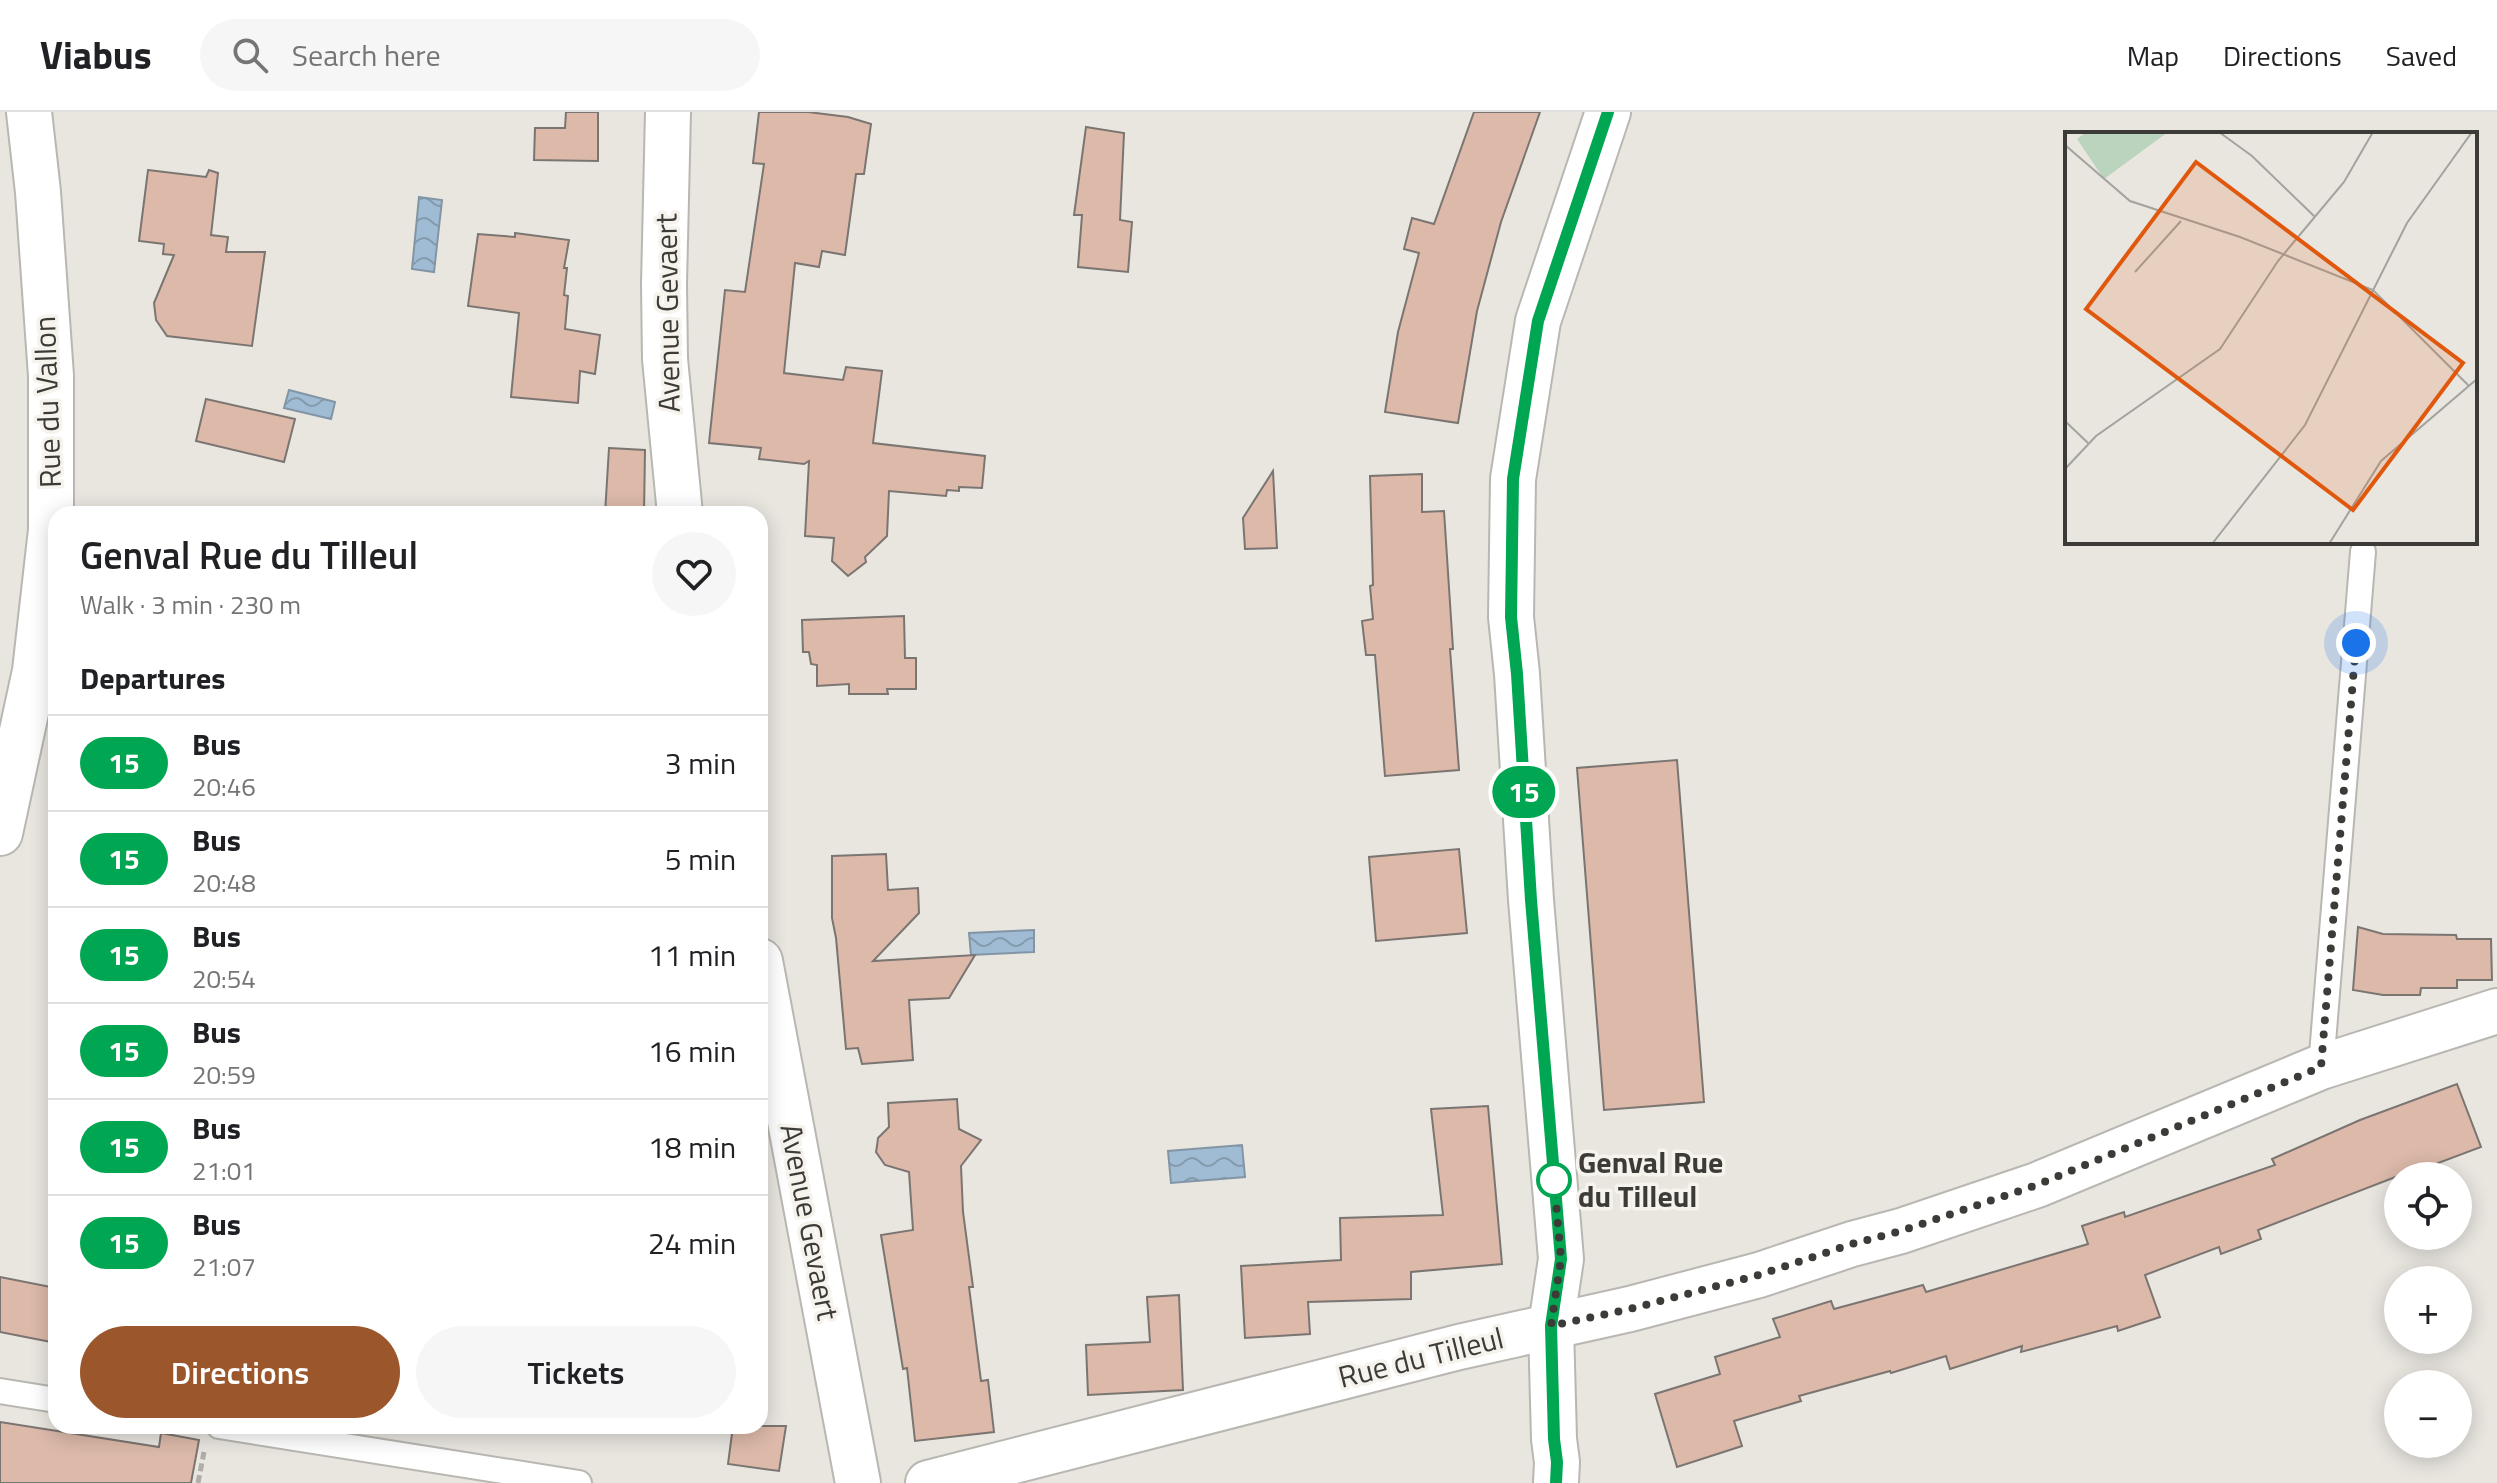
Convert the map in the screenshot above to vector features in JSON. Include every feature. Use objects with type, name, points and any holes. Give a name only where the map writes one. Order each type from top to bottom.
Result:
[{"type":"street","name":"Rue du Vallon","points":[[29,112],[51,376],[51,506]]},
{"type":"street","name":"Avenue Gevaert","points":[[668,112],[665,359],[679,506]]},
{"type":"street","points":[[1556,1483],[1551,1326],[1561,1259],[1511,617],[1513,479],[1538,321],[1608,112]]},
{"type":"street","name":"Rue du Vallon","points":[[0,833],[35,671],[48,556]]},
{"type":"street","name":"Avenue Gevaert","points":[[768,1004],[858,1483]]},
{"type":"street","name":"Rue du Tilleul","points":[[928,1483],[1459,1347],[1630,1309],[1759,1275],[2037,1185],[2321,1067],[2497,1011]]},
{"type":"lane","points":[[2321,1067],[2363,552]]},
{"type":"lane","points":[[0,1391],[48,1399]]},
{"type":"lane","points":[[270,1434],[579,1483]]},
{"type":"water","points":[[419,197],[442,200],[434,272],[412,269]]},
{"type":"water","points":[[289,390],[335,402],[331,419],[284,408]]},
{"type":"water","points":[[1034,930],[1034,952],[971,955],[969,933]]},
{"type":"water","points":[[1242,1145],[1245,1177],[1171,1183],[1168,1151]]},
{"type":"building","points":[[566,112],[598,112],[598,161],[534,160],[535,128],[565,128]]},
{"type":"building","points":[[759,112],[808,112],[848,117],[871,124],[864,174],[856,174],[845,255],[822,251],[819,267],[795,263],[784,373],[843,380],[846,367],[882,371],[873,443],[985,456],[982,488],[959,487],[959,491],[947,490],[946,496],[889,491],[887,536],[865,557],[866,562],[848,576],[832,561],[834,538],[805,536],[809,461],[804,464],[759,459],[761,448],[709,443],[725,290],[745,292],[764,164],[753,163]]},
{"type":"building","points":[[1474,112],[1540,112],[1501,222],[1477,311],[1458,423],[1385,412],[1398,332],[1419,253],[1404,249],[1412,218],[1434,224]]},
{"type":"building","points":[[1086,127],[1124,133],[1120,220],[1132,222],[1128,272],[1078,267],[1082,215],[1074,215]]},
{"type":"building","points":[[148,170],[206,177],[209,170],[218,173],[211,235],[228,237],[226,252],[265,252],[252,346],[167,336],[156,320],[154,303],[174,255],[163,254],[164,244],[139,241]]},
{"type":"building","points":[[515,233],[569,240],[564,268],[567,268],[564,295],[568,296],[565,329],[600,335],[595,374],[580,371],[578,403],[511,397],[519,313],[468,306],[478,234],[515,237]]},
{"type":"building","points":[[206,399],[295,419],[284,462],[196,441]]},
{"type":"building","points":[[609,448],[645,450],[644,506],[605,506]]},
{"type":"building","points":[[1273,471],[1277,548],[1245,549],[1243,518]]},
{"type":"building","points":[[1422,474],[1422,512],[1444,511],[1459,770],[1385,776],[1375,655],[1366,655],[1362,621],[1373,619],[1370,476]]},
{"type":"building","points":[[904,616],[905,658],[916,658],[916,689],[887,689],[888,694],[849,694],[849,684],[817,686],[817,665],[811,664],[809,652],[803,652],[802,620]]},
{"type":"building","points":[[1677,760],[1704,1102],[1604,1110],[1577,768]]},
{"type":"building","points":[[1459,849],[1467,933],[1376,941],[1369,857]]},
{"type":"building","points":[[886,854],[888,890],[918,888],[919,913],[873,961],[975,955],[949,998],[909,1000],[913,1060],[862,1064],[858,1048],[846,1049],[832,918],[832,856]]},
{"type":"building","points":[[2358,927],[2383,934],[2491,939],[2492,980],[2457,980],[2457,988],[2421,988],[2420,995],[2383,995],[2353,990]]},
{"type":"building","points":[[2457,1084],[2481,1147],[2441,1162],[2384,1162],[2384,1181],[2258,1230],[2261,1239],[2221,1254],[2219,1247],[2145,1275],[2160,1317],[2118,1331],[2117,1326],[2021,1352],[2022,1346],[1950,1369],[1946,1356],[1799,1396],[1801,1401],[1734,1421],[1742,1446],[1677,1467],[1655,1394],[1720,1374],[1715,1357],[1780,1337],[1773,1319],[1831,1301],[1834,1309],[1923,1285],[1926,1292],[2088,1244],[2082,1226],[2124,1212],[2125,1217],[2275,1165],[2272,1159],[2360,1120]]},
{"type":"building","points":[[957,1099],[959,1129],[981,1140],[961,1166],[963,1212],[981,1381],[988,1380],[994,1432],[915,1441],[907,1368],[903,1369],[881,1235],[913,1230],[909,1172],[885,1165],[876,1152],[878,1138],[889,1127],[888,1103]]},
{"type":"building","points":[[1488,1106],[1502,1264],[1411,1272],[1411,1299],[1308,1302],[1310,1334],[1245,1338],[1241,1266],[1341,1260],[1340,1218],[1443,1215],[1431,1109]]},
{"type":"building","points":[[0,1277],[48,1286],[48,1341],[0,1332]]},
{"type":"building","points":[[1179,1295],[1183,1390],[1088,1395],[1086,1345],[1150,1342],[1147,1297]]},
{"type":"building","points":[[0,1422],[48,1430],[48,1434],[76,1434],[159,1447],[161,1434],[199,1440],[191,1483],[0,1483]]},
{"type":"building","points":[[768,1426],[786,1426],[779,1471],[728,1464],[732,1434],[768,1434]]},
{"type":"bus line","name":"15","points":[[1556,1483],[1551,1326],[1561,1259],[1511,617],[1513,479],[1538,321],[1608,112]]},
{"type":"place","name":"Genval Rue du Tilleul","points":[[1554,1180]]},
{"type":"route","points":[[1554,1180],[1561,1259],[1551,1326],[1759,1275],[1901,1231],[2037,1185],[2321,1067],[2356,643]]}]
